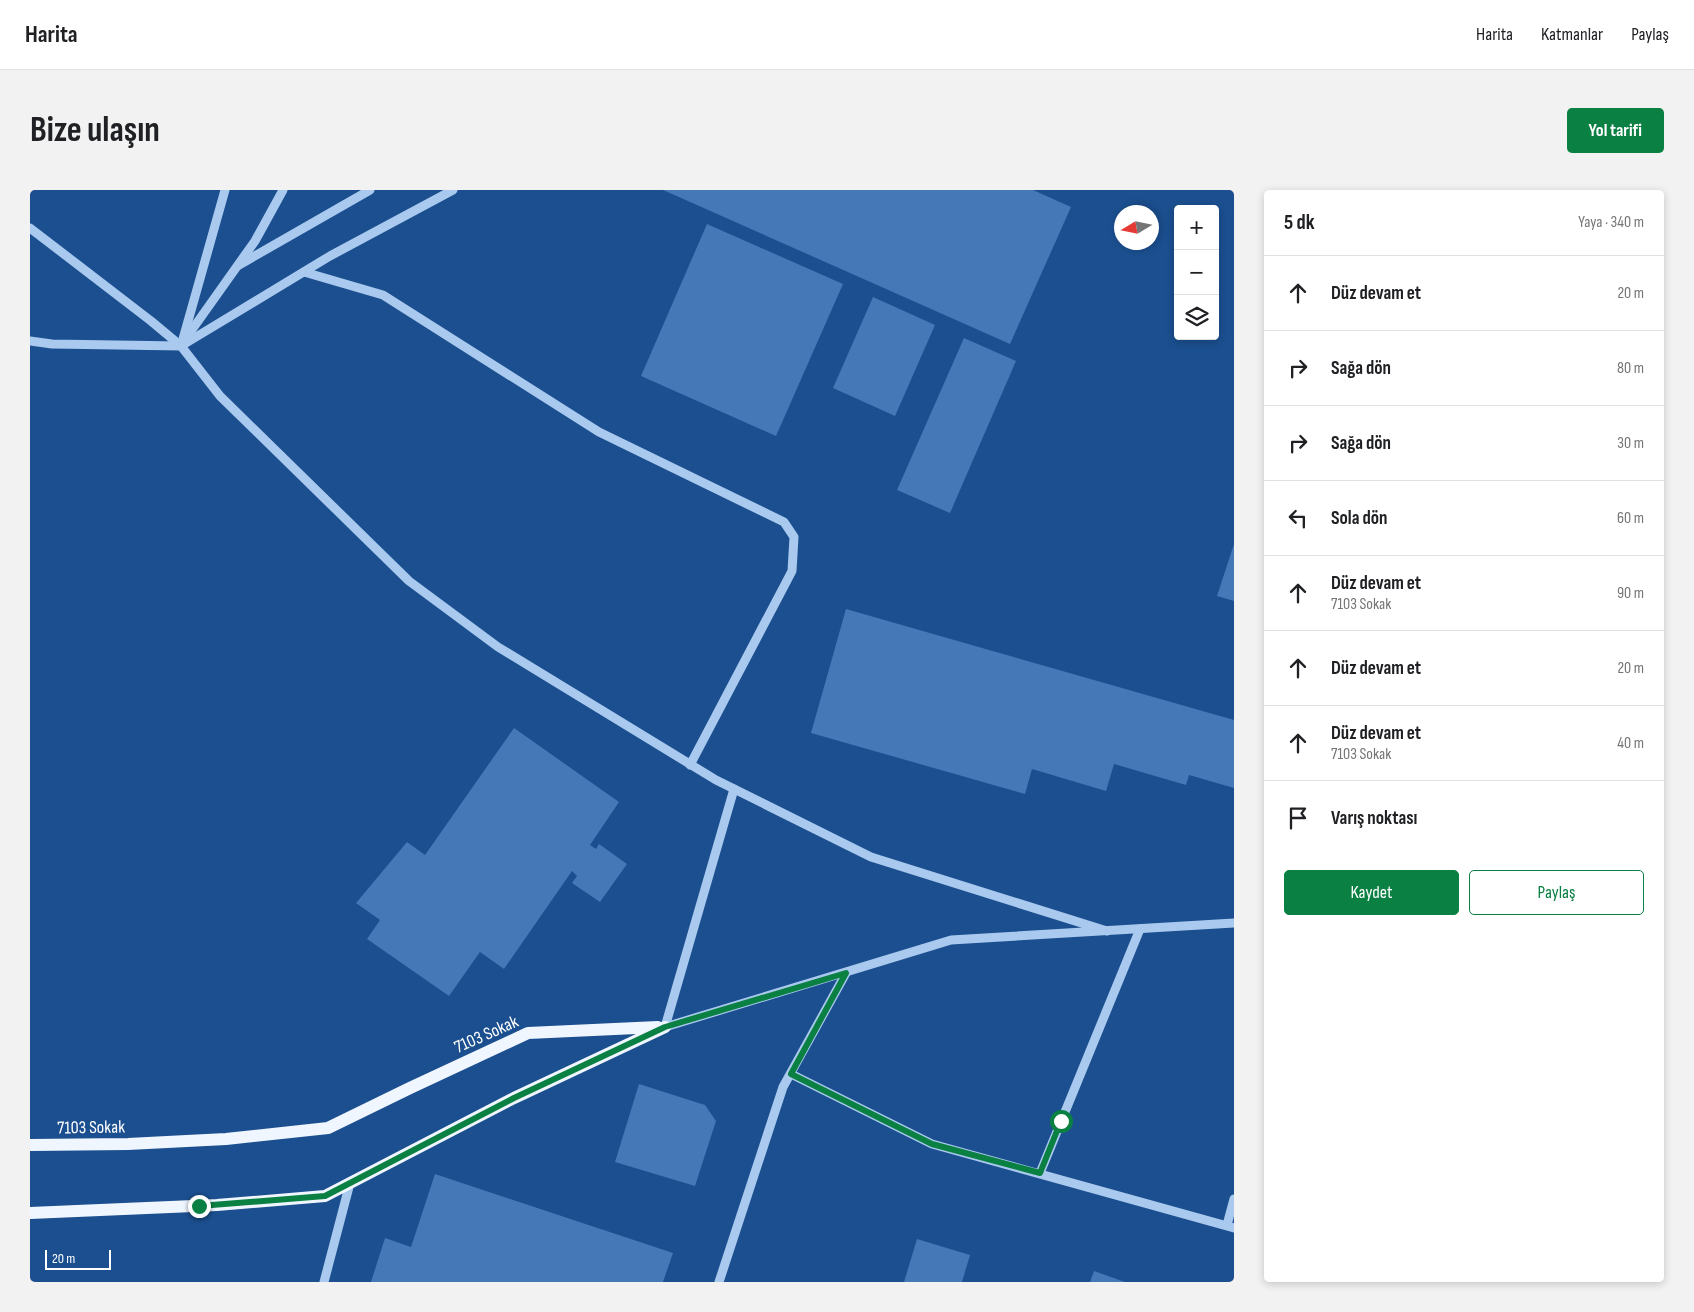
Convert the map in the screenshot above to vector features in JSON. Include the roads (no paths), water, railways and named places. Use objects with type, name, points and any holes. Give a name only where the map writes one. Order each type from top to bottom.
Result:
[{"type":"main road","name":"7103 Sokak","points":[[30,1145],[128,1144],[226,1139],[328,1128],[528,1033],[665,1027]]},
{"type":"main road","points":[[30,1213],[217,1205],[325,1196],[514,1098],[665,1027]]},
{"type":"street","points":[[181,346],[225,190]]},
{"type":"street","points":[[181,346],[255,241],[283,190]]},
{"type":"street","points":[[237,267],[370,190]]},
{"type":"street","points":[[30,341],[52,344],[181,346],[330,256],[454,190]]},
{"type":"street","points":[[30,228],[181,346],[220,396],[409,581],[498,647],[690,765],[871,857],[1107,931]]},
{"type":"street","points":[[304,272],[383,295],[598,432],[784,522],[794,537],[792,571],[690,765]]},
{"type":"street","points":[[665,1027],[734,789]]},
{"type":"street","points":[[665,1027],[951,940],[1234,923]]},
{"type":"street","points":[[1040,1173],[1140,929]]},
{"type":"street","points":[[719,1282],[783,1087],[846,973]]},
{"type":"street","points":[[791,1074],[932,1144],[1230,1226],[1234,1199]]},
{"type":"street","points":[[324,1282],[350,1183]]}]
